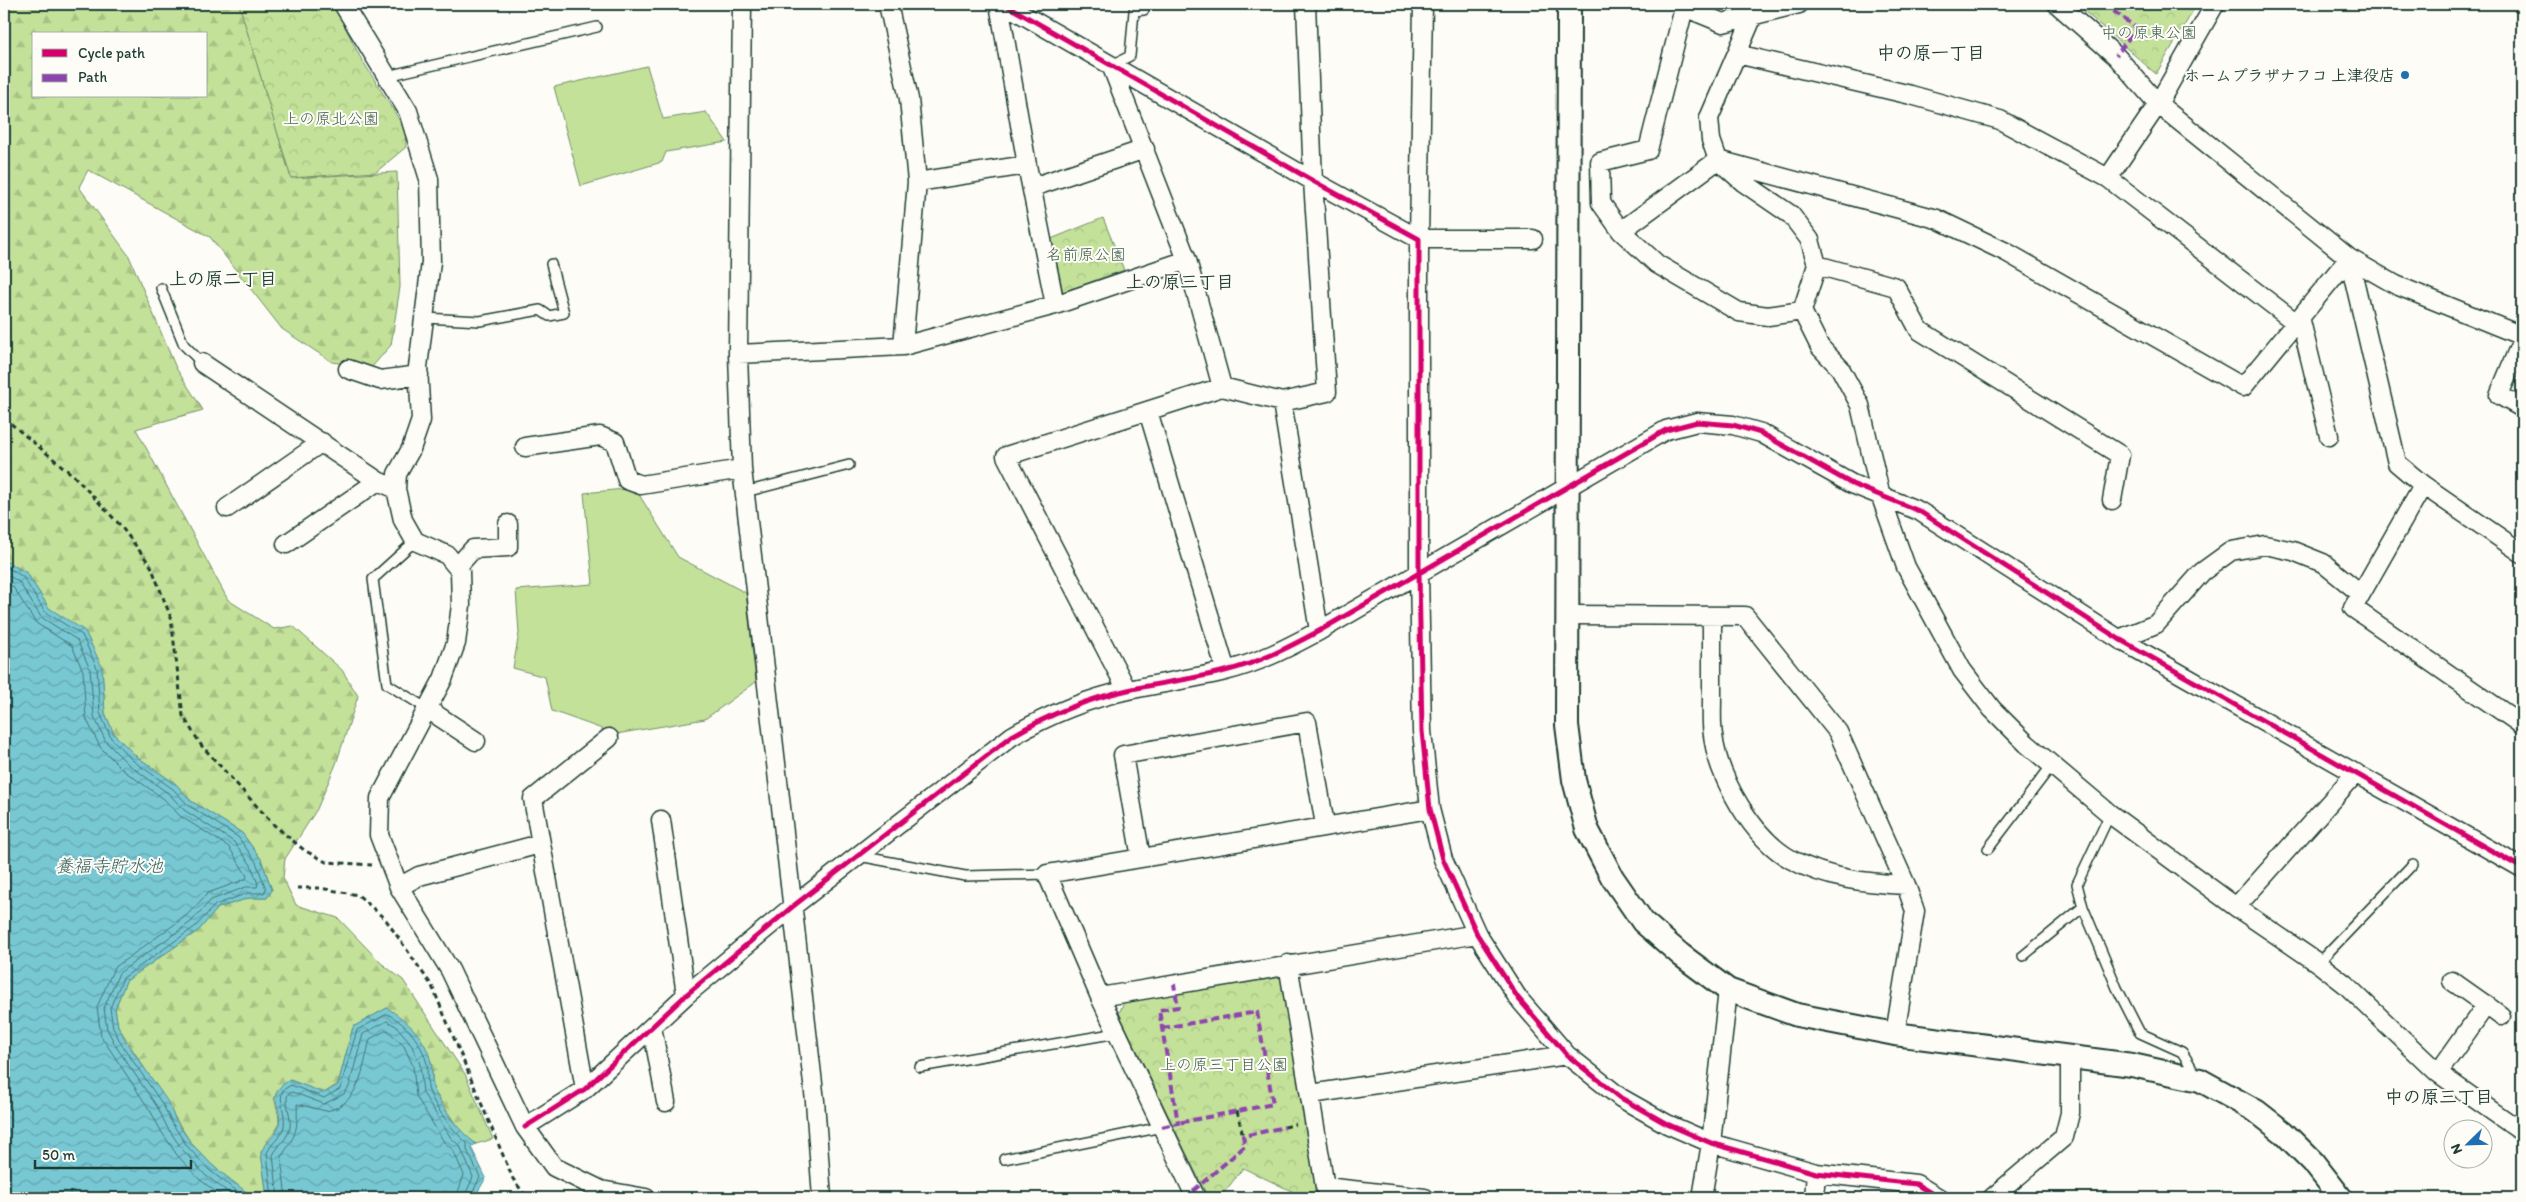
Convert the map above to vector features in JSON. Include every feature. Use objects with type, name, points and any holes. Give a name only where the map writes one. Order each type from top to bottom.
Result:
[{"type":"street","points":[[343,4],[408,111],[429,179],[431,262],[419,375],[421,420],[412,449],[397,474],[396,489],[403,520],[416,541],[447,555],[460,571],[462,605],[456,643],[443,679],[380,798],[379,835],[398,887],[450,970],[525,1127],[554,1166],[601,1190],[646,1198]]},
{"type":"street","points":[[742,4],[738,354],[742,469],[815,1101],[822,1198]]},
{"type":"street","points":[[888,4],[909,99],[917,182],[903,346]]},
{"type":"street","points":[[999,4],[1027,165],[1033,187],[1055,305]]},
{"type":"street","points":[[1004,4],[1420,239],[1532,239]]},
{"type":"street","points":[[1127,690],[1006,456],[1222,387],[1282,402],[1327,392],[1313,180],[1306,4]]},
{"type":"street","points":[[1423,4],[1419,573],[1422,730],[1430,809],[1443,859],[1477,934],[1518,998],[1567,1055],[1621,1098],[1667,1124],[1711,1143],[1816,1173],[1916,1184],[1939,1198]]},
{"type":"street","points":[[1569,4],[1567,725],[1574,780],[1587,829],[1612,877],[1643,922],[1728,990],[1797,1014],[1895,1034],[2132,1064],[2200,1080],[2256,1111],[2283,1132],[2313,1162],[2341,1198]]},
{"type":"street","points":[[1799,4],[1754,10],[1724,22],[1684,5],[1648,150],[1600,162],[1601,203],[1621,231],[1657,264],[1739,312],[1768,316],[1802,311]]},
{"type":"street","points":[[2057,4],[2116,56],[2158,104],[2349,258],[2396,285],[2522,336]]},
{"type":"street","points":[[2108,178],[2158,104],[2215,4]]},
{"type":"street","points":[[1754,10],[1737,54],[1708,118],[1711,140],[1718,160],[1743,182],[1791,215],[1810,240],[1817,265],[1802,311],[1820,347],[1840,368],[1860,405],[1882,497],[1906,567],[1962,670],[1992,709],[2052,765],[2110,814],[2236,907],[2318,963],[2345,984],[2438,1073],[2522,1132]]},
{"type":"street","points":[[1737,54],[1911,95],[2000,120],[2108,178],[2297,320],[2330,436]]},
{"type":"street","points":[[1111,65],[1187,260],[1222,387]]},
{"type":"street","points":[[1033,187],[1145,149]]},
{"type":"street","points":[[1718,160],[1937,219],[2006,252],[2243,387],[2349,258]]},
{"type":"street","points":[[1621,231],[1718,160]]},
{"type":"street","points":[[917,182],[1027,165]]},
{"type":"street","points":[[2349,258],[2397,463],[2423,485],[2522,553]]},
{"type":"street","points":[[738,354],[903,346],[1055,305],[1187,260]]},
{"type":"street","points":[[1817,265],[1896,287],[1919,330],[2120,455],[2112,500]]},
{"type":"street","points":[[2522,340],[2499,396],[2522,408]]},
{"type":"street","points":[[202,363],[378,481],[396,489]]},
{"type":"street","points":[[348,369],[380,380],[419,375]]},
{"type":"street","points":[[1282,402],[1320,631]]},
{"type":"street","points":[[1148,411],[1226,671]]},
{"type":"street","points":[[525,1127],[584,1089],[686,995],[792,907],[1012,736],[1031,725],[1080,703],[1127,690],[1226,671],[1269,656],[1320,631],[1666,430],[1697,422],[1733,425],[1761,433],[1852,484],[1919,511],[2119,639],[2522,868]]},
{"type":"street","points":[[524,447],[600,436],[615,442],[627,480],[641,485],[742,469]]},
{"type":"street","points":[[227,508],[322,442]]},
{"type":"street","points":[[286,544],[378,481]]},
{"type":"street","points":[[2423,485],[2353,608],[2521,722]]},
{"type":"street","points":[[457,567],[473,549],[508,547],[508,524]]},
{"type":"street","points":[[2119,639],[2156,624],[2202,572],[2231,551],[2265,545],[2293,551],[2322,563],[2360,593]]},
{"type":"street","points":[[1568,615],[1745,616],[1838,732],[1906,885],[1915,911],[1895,1034]]},
{"type":"street","points":[[1712,617],[1712,735],[1724,779],[1744,813],[1765,838],[1791,859],[1828,875],[1865,883],[1906,885]]},
{"type":"street","points":[[426,708],[476,741]]},
{"type":"street","points":[[1141,858],[1123,754],[1307,722],[1326,825]]},
{"type":"street","points":[[584,1089],[533,799],[609,738]]},
{"type":"street","points":[[2236,907],[2356,773]]},
{"type":"street","points":[[1196,1198],[1116,1033],[1047,874],[1326,825],[1430,809]]},
{"type":"street","points":[[661,820],[686,995]]},
{"type":"street","points":[[398,887],[420,876],[540,844]]},
{"type":"street","points":[[1100,996],[1477,934]]},
{"type":"street","points":[[1288,964],[1326,1187],[1425,1198]]},
{"type":"street","points":[[2452,981],[2502,1016]]},
{"type":"street","points":[[1702,1198],[1711,1143],[1728,990]]},
{"type":"street","points":[[2438,1073],[2486,1005]]},
{"type":"street","points":[[652,1027],[666,1102]]},
{"type":"street","points":[[1311,1094],[1567,1055]]},
{"type":"street","points":[[1992,1198],[2064,1137],[2070,1113],[2070,1056]]},
{"type":"street","points":[[1814,1198],[1816,1173]]},
{"type":"lane","points":[[1111,65],[1130,56],[1134,11],[1144,10]]},
{"type":"lane","points":[[387,76],[597,27]]},
{"type":"lane","points":[[425,318],[480,321],[540,310],[549,316],[564,313],[551,264]]},
{"type":"lane","points":[[161,288],[184,344],[202,363]]},
{"type":"lane","points":[[745,492],[849,465]]},
{"type":"lane","points":[[416,541],[372,579],[387,684],[426,708]]},
{"type":"lane","points":[[1988,850],[2052,765]]},
{"type":"lane","points":[[2110,814],[2077,884],[2082,907],[2117,988],[2140,1033],[2182,1052],[2200,1080]]},
{"type":"lane","points":[[856,856],[965,876],[1047,874]]},
{"type":"lane","points":[[2318,963],[2413,864]]},
{"type":"lane","points":[[2023,956],[2082,907]]},
{"type":"lane","points":[[920,1067],[1116,1033]]},
{"type":"lane","points":[[1004,1159],[1162,1127]]},
{"type":"path","points":[[4,418],[74,476],[120,525],[151,566],[172,618],[183,716],[202,745],[274,825],[304,850],[326,862],[390,868]]},
{"type":"path","points":[[297,888],[320,888],[358,896],[386,920],[432,986],[513,1179],[527,1198]]},
{"type":"path","points":[[1237,1111],[1243,1136]]},
{"type":"green space","points":[[4,4],[239,4],[291,178],[397,172],[400,287],[391,345],[371,368],[332,362],[282,329],[210,237],[88,170],[79,187],[129,256],[176,368],[203,410],[136,429],[228,600],[274,629],[293,626],[342,670],[358,696],[336,764],[317,809],[285,859],[283,878],[296,905],[338,918],[381,963],[403,980],[465,1074],[493,1139],[476,1144],[460,1131],[433,1089],[431,1061],[387,1008],[353,1027],[338,1084],[324,1093],[290,1080],[274,1098],[279,1124],[261,1152],[267,1198],[254,1198],[213,1166],[191,1143],[118,1026],[115,1009],[126,981],[199,930],[218,908],[249,898],[267,898],[272,890],[261,859],[242,833],[191,801],[177,785],[136,756],[114,734],[105,713],[102,667],[49,608],[27,573],[4,560]]},
{"type":"green space","name":"上の原北公園","points":[[239,4],[334,4],[359,55],[405,129],[406,147],[376,172],[291,178]]},
{"type":"green space","name":"中の原東公園","points":[[2076,4],[2197,4],[2156,74]]},
{"type":"green space","points":[[647,66],[663,119],[706,112],[727,142],[666,152],[662,162],[581,186],[554,87]]},
{"type":"green space","name":"名前原公園","points":[[1103,218],[1124,270],[1063,292],[1051,239]]},
{"type":"green space","points":[[624,489],[638,493],[678,557],[746,593],[756,682],[705,719],[616,734],[552,711],[545,677],[513,668],[519,633],[516,590],[593,584],[584,493]]},
{"type":"green space","name":"上の原三丁目公園","points":[[1282,977],[1320,1198],[1306,1198],[1243,1168],[1220,1198],[1208,1198],[1119,1013],[1124,1002]]},
{"type":"water","name":"養福寺貯水池","points":[[4,560],[27,573],[49,608],[85,631],[102,667],[105,713],[114,734],[136,756],[177,785],[191,801],[242,833],[261,859],[272,890],[267,898],[249,898],[218,908],[199,930],[126,981],[115,1009],[118,1026],[127,1043],[168,1102],[176,1121],[191,1143],[213,1166],[254,1198],[4,1198]]},
{"type":"water","points":[[387,1008],[409,1024],[421,1038],[429,1054],[432,1066],[434,1090],[446,1112],[457,1126],[476,1144],[471,1147],[486,1178],[474,1198],[267,1198],[261,1152],[279,1125],[280,1117],[276,1100],[277,1090],[290,1080],[324,1093],[338,1085],[353,1027]]},
{"type":"marked path","points":[[2104,4],[2136,28],[2116,56]]},
{"type":"marked path","points":[[1162,1127],[1178,1123],[1159,1010],[1178,1007],[1174,984]]},
{"type":"marked path","points":[[1162,1028],[1257,1012],[1273,1104],[1178,1123]]},
{"type":"marked path","points":[[1193,1191],[1245,1146],[1243,1136],[1285,1127]]},
{"type":"cycle path","points":[[1004,4],[1313,181],[1419,239],[1419,573],[1422,731],[1430,809],[1443,859],[1477,934],[1518,998],[1567,1055],[1621,1098],[1667,1124],[1711,1143],[1816,1173],[1916,1184],[1939,1198]]},
{"type":"cycle path","points":[[525,1127],[585,1089],[686,995],[792,907],[1012,736],[1040,721],[1098,698],[1128,690],[1225,671],[1250,664],[1274,654],[1319,631],[1666,430],[1697,422],[1733,425],[1761,433],[1852,484],[1919,511],[2119,639],[2522,868]]},
{"type":"place","name":"ホームプラザナフコ 上津役店","points":[[2405,75]]},
{"type":"district","name":"中の原一丁目","points":[[1931,53]]},
{"type":"district","name":"上の原二丁目","points":[[223,279]]},
{"type":"district","name":"上の原三丁目","points":[[1180,282]]},
{"type":"district","name":"中の原三丁目","points":[[2439,1097]]}]
